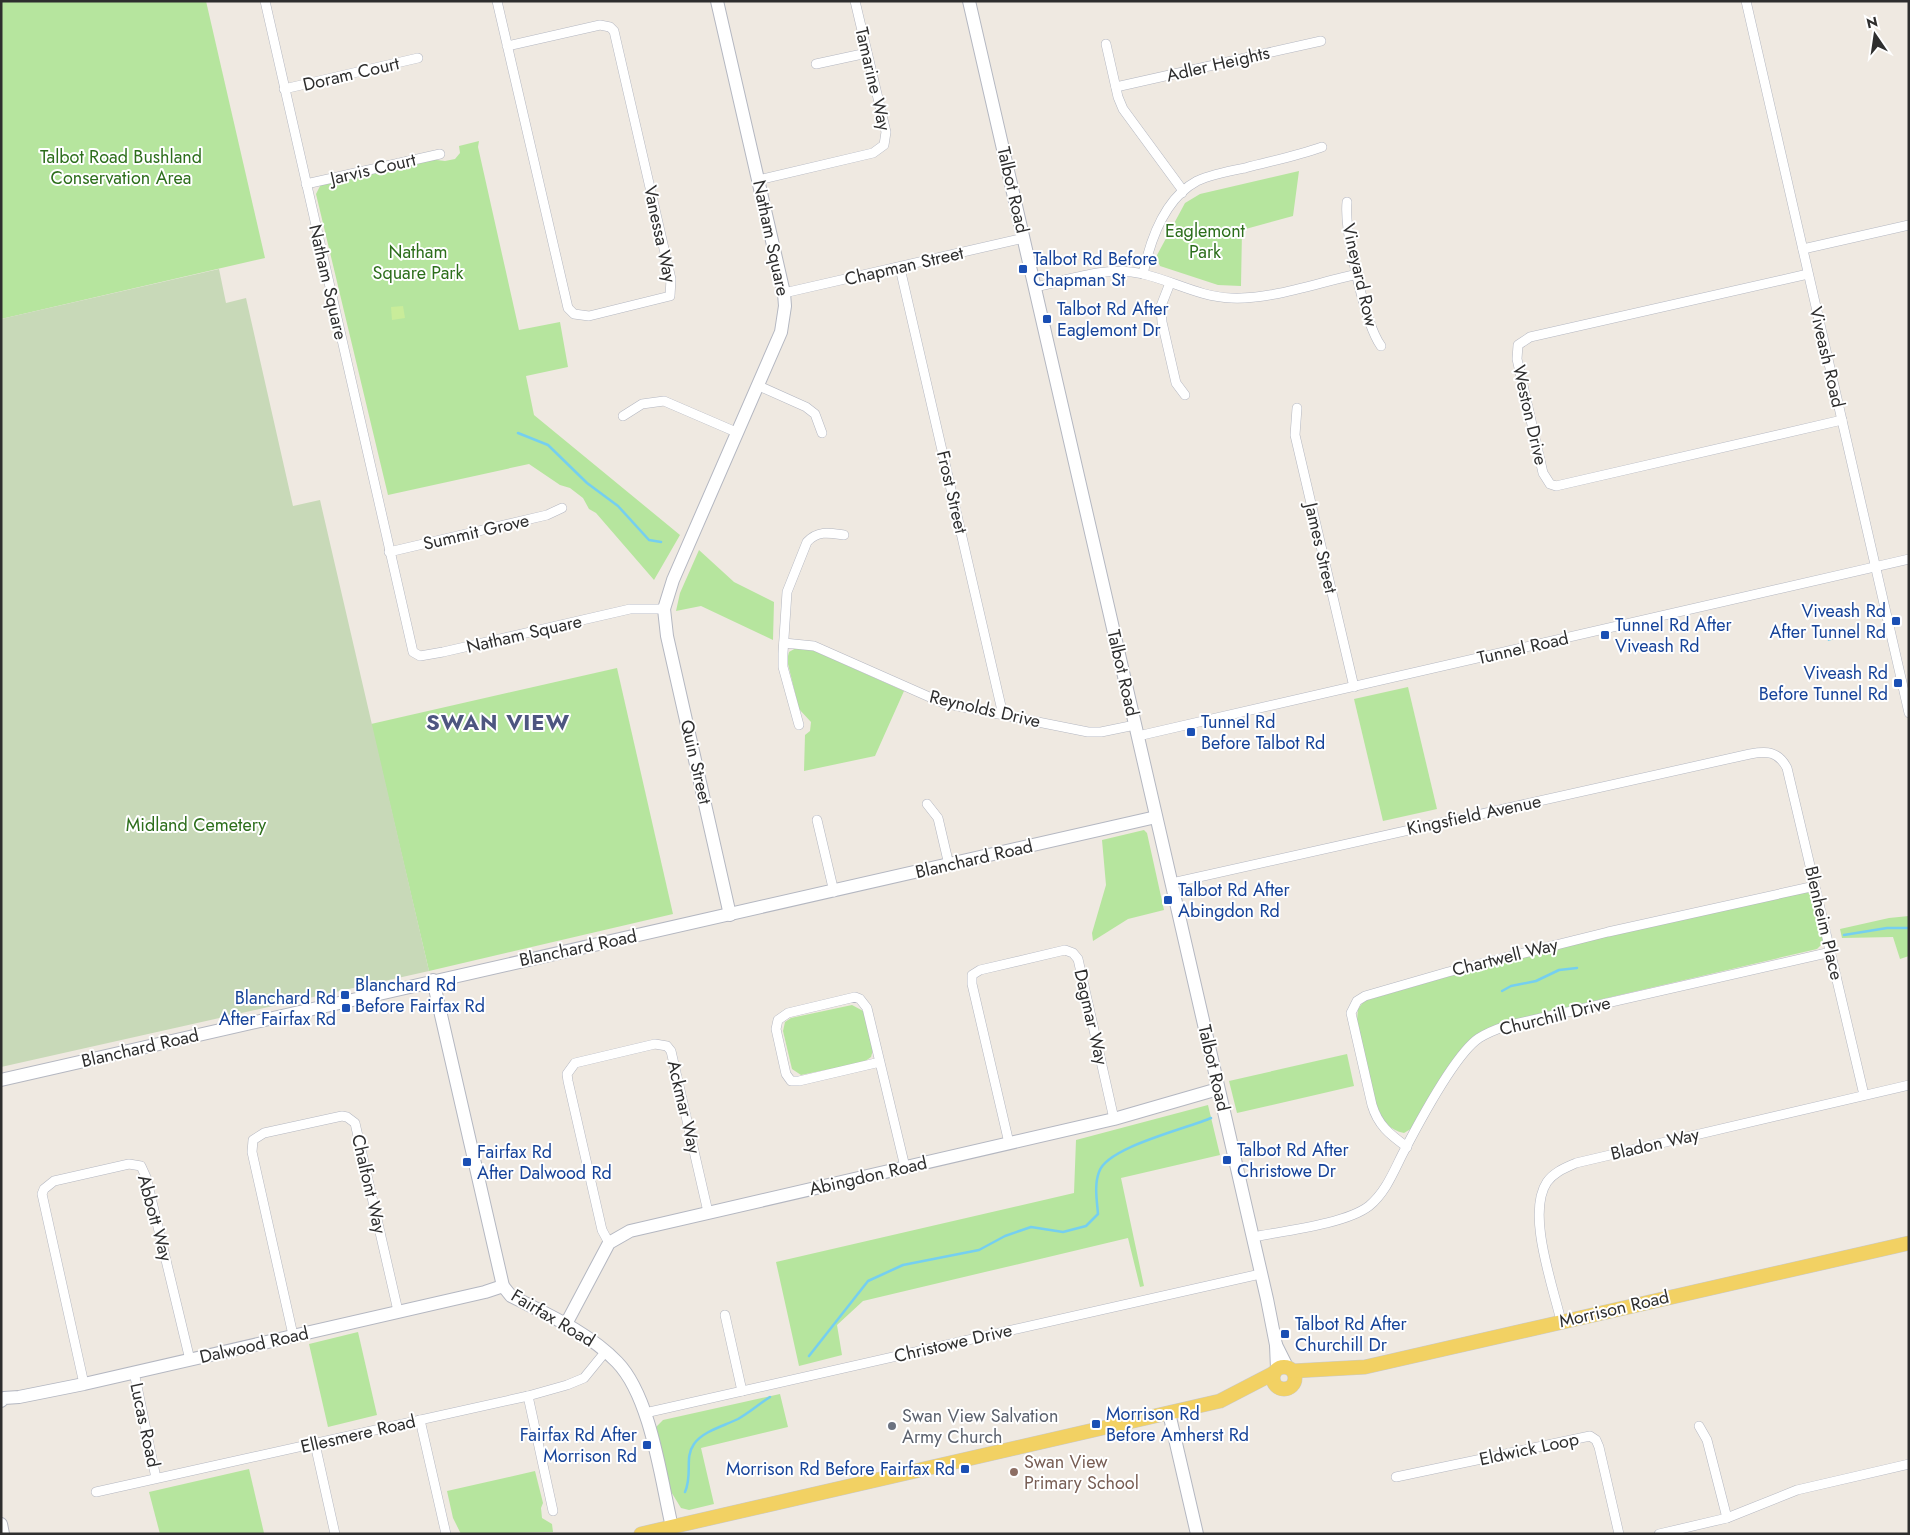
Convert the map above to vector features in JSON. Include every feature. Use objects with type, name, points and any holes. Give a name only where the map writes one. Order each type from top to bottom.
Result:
[{"type":"main road","name":"Morrison Road","points":[[641,1534],[1220,1401],[1285,1373],[1365,1367],[1909,1243]]},
{"type":"main road","name":"Morrison Road","points":[[1238,1392],[1280,1388],[1274,1382],[1285,1373]]},
{"type":"street","name":"Natham Square","points":[[265,1],[411,647],[416,655],[420,656],[630,609],[664,609],[670,586],[736,432],[759,386],[782,332],[785,306],[784,293],[717,1]]},
{"type":"street","name":"Vanessa Way","points":[[497,1],[568,308],[574,314],[589,316],[670,296],[671,279],[614,31],[610,27],[600,25],[508,46]]},
{"type":"street","name":"Tamarine Way","points":[[758,180],[873,153],[884,145],[886,132],[855,1]]},
{"type":"street","name":"Talbot Road","points":[[969,1],[1276,1345],[1285,1373]]},
{"type":"street","name":"Viveash Road","points":[[1746,1],[1909,713]]},
{"type":"street","name":"Adler Heights","points":[[1116,87],[1320,41]]},
{"type":"street","points":[[1106,44],[1123,109],[1181,188],[1182,193]]},
{"type":"street","points":[[816,64],[867,53]]},
{"type":"street","name":"Doram Court","points":[[284,89],[418,58]]},
{"type":"street","points":[[1142,274],[1148,250],[1159,222],[1182,193],[1196,182],[1216,174],[1322,148]]},
{"type":"street","name":"Jarvis Court","points":[[306,184],[440,154]]},
{"type":"street","name":"Vineyard Row","points":[[1347,202],[1346,220],[1358,274],[1372,330],[1381,346]]},
{"type":"street","points":[[1803,249],[1909,225]]},
{"type":"street","name":"Chapman Street","points":[[784,293],[900,268],[1024,238]]},
{"type":"street","name":"Frost Street","points":[[900,268],[1003,715]]},
{"type":"street","points":[[1035,287],[1090,275],[1121,272],[1142,274],[1217,296],[1246,298],[1358,274]]},
{"type":"street","name":"Weston Drive","points":[[1808,274],[1530,337],[1518,345],[1517,359],[1543,473],[1550,484],[1556,486],[1842,420]]},
{"type":"street","points":[[1170,283],[1161,306],[1162,322],[1176,382],[1185,395]]},
{"type":"street","points":[[759,386],[806,407],[815,414],[822,433]]},
{"type":"street","points":[[622,416],[642,404],[664,400],[736,432]]},
{"type":"street","name":"James Street","points":[[1297,408],[1295,435],[1354,687]]},
{"type":"street","name":"Summit Grove","points":[[389,552],[547,515],[562,508]]},
{"type":"street","points":[[799,725],[783,667],[787,592],[807,542],[818,534],[844,535]]},
{"type":"street","name":"Tunnel Road","points":[[1136,731],[1354,687],[1909,559]]},
{"type":"street","name":"Quin Street","points":[[664,609],[667,636],[730,915]]},
{"type":"street","name":"Reynolds Drive","points":[[784,643],[814,646],[943,703],[1088,732],[1136,731]]},
{"type":"street","name":"Kingsfield Avenue","points":[[1172,884],[1750,754],[1765,752],[1776,755]]},
{"type":"street","name":"Blenheim Place","points":[[1776,755],[1787,768],[1864,1095]]},
{"type":"street","points":[[927,804],[938,818],[949,865]]},
{"type":"street","name":"Blanchard Road","points":[[1,1080],[433,980],[834,892],[1156,817]]},
{"type":"street","points":[[818,820],[834,892]]},
{"type":"street","name":"Chartwell Way","points":[[1406,1147],[1387,1132],[1377,1120],[1351,1013],[1357,1001],[1365,996],[1448,972],[1608,932],[1815,886]]},
{"type":"street","name":"Dagmar Way","points":[[1009,1143],[972,984],[972,975],[989,968],[1065,950],[1073,953],[1078,959],[1114,1119]]},
{"type":"street","name":"Churchill Drive","points":[[1252,1238],[1345,1217],[1363,1210],[1381,1194],[1406,1147],[1460,1056],[1472,1043],[1487,1034],[1516,1024],[1831,952]]},
{"type":"street","name":"Fairfax Road","points":[[433,980],[503,1286],[512,1296],[566,1324],[606,1351],[627,1374],[645,1413],[672,1527]]},
{"type":"street","points":[[880,1062],[799,1082],[791,1081],[786,1074],[776,1029],[778,1020],[788,1013],[860,998],[867,1008],[880,1062],[905,1167]]},
{"type":"street","name":"Ackmar Way","points":[[609,1243],[602,1230],[568,1081],[567,1074],[574,1063],[655,1044],[667,1046],[671,1051],[708,1212]]},
{"type":"street","name":"Bladon Way","points":[[1561,1321],[1538,1213],[1544,1188],[1555,1173],[1576,1163],[1909,1085]]},
{"type":"street","name":"Abingdon Road","points":[[609,1243],[630,1231],[1114,1119],[1218,1089]]},
{"type":"street","name":"Chalfont Way","points":[[293,1336],[252,1152],[253,1140],[264,1133],[342,1116],[347,1117],[354,1123],[398,1312]]},
{"type":"street","name":"Abbott Way","points":[[84,1384],[42,1194],[44,1189],[54,1181],[129,1164],[140,1166],[146,1176],[190,1360]]},
{"type":"street","points":[[566,1324],[609,1243]]},
{"type":"street","name":"Christowe Drive","points":[[645,1413],[1260,1274]]},
{"type":"street","name":"Dalwood Road","points":[[2,1398],[19,1398],[84,1384],[485,1292],[503,1286]]},
{"type":"street","points":[[725,1315],[742,1391]]},
{"type":"street","name":"Ellesmere Road","points":[[96,1492],[528,1396],[584,1378],[606,1351]]},
{"type":"street","name":"Lucas Road","points":[[134,1372],[156,1478]]},
{"type":"street","points":[[528,1396],[553,1511]]},
{"type":"street","points":[[1169,1413],[1197,1534]]},
{"type":"street","points":[[420,1420],[446,1534]]},
{"type":"street","points":[[1699,1426],[1707,1440],[1727,1518]]},
{"type":"street","name":"Eldwick Loop","points":[[1396,1477],[1590,1436],[1596,1440],[1599,1447],[1619,1534]]},
{"type":"street","points":[[315,1444],[335,1534]]},
{"type":"street","points":[[1659,1534],[1727,1518],[1797,1490],[1909,1464]]},
{"type":"street","points":[[1,1524],[3,1534]]},
{"type":"green space","name":"Talbot Road Bushland Conservation Area","points":[[1,1],[206,1],[265,258],[1,319]]},
{"type":"green space","name":"Natham Square Park","points":[[479,141],[478,147],[519,330],[560,322],[568,367],[526,376],[534,415],[680,535],[654,580],[596,513],[589,509],[583,498],[570,488],[560,485],[529,464],[388,495],[316,194],[321,184],[428,159],[445,161],[455,159],[460,153],[459,146]]},
{"type":"green space","name":"Eaglemont Park","points":[[1299,171],[1293,216],[1242,230],[1241,286],[1218,285],[1160,266],[1156,257],[1185,203],[1200,194]]},
{"type":"green space","name":"Midland Cemetery","points":[[219,269],[226,303],[246,298],[293,506],[320,500],[429,971],[1,1067],[1,319]]},
{"type":"green space","points":[[403,306],[405,318],[392,320],[391,307]]},
{"type":"green space","points":[[699,550],[734,582],[774,602],[773,640],[701,606],[676,611],[680,593]]},
{"type":"green space","points":[[796,648],[812,650],[904,691],[875,756],[804,771],[805,735],[810,731],[811,722],[799,709],[787,660],[789,652]]},
{"type":"green space","points":[[617,668],[673,914],[429,971],[371,724]]},
{"type":"green space","points":[[1408,687],[1437,809],[1383,821],[1354,699]]},
{"type":"green space","points":[[1144,830],[1147,833],[1164,910],[1128,919],[1093,941],[1092,933],[1106,885],[1102,840]]},
{"type":"green space","points":[[1809,890],[1812,894],[1823,938],[1823,943],[1817,949],[1517,1019],[1475,1036],[1465,1045],[1457,1054],[1414,1127],[1404,1133],[1395,1130],[1384,1122],[1377,1111],[1357,1020],[1358,1009],[1364,1001],[1599,933]]},
{"type":"green space","points":[[1909,916],[1909,956],[1900,959],[1893,937],[1842,938],[1840,929],[1889,918]]},
{"type":"green space","points":[[852,1005],[865,1012],[873,1050],[871,1057],[864,1062],[801,1075],[792,1069],[783,1031],[785,1022],[791,1018]]},
{"type":"green space","points":[[1347,1054],[1354,1086],[1237,1113],[1229,1081]]},
{"type":"green space","points":[[1208,1105],[1220,1155],[1121,1178],[1144,1286],[1140,1287],[1128,1238],[863,1301],[837,1325],[842,1355],[799,1366],[776,1262],[1074,1193],[1076,1140]]},
{"type":"green space","points":[[358,1332],[377,1415],[328,1427],[309,1344]]},
{"type":"green space","points":[[780,1394],[788,1427],[701,1448],[714,1504],[689,1510],[681,1508],[670,1490],[656,1427],[663,1420]]},
{"type":"green space","points":[[249,1469],[264,1533],[160,1534],[149,1492]]},
{"type":"green space","points":[[535,1471],[543,1503],[541,1508],[542,1518],[552,1524],[553,1532],[461,1534],[453,1518],[447,1491]]},
{"type":"water","points":[[1823,629],[1824,633],[1834,631],[1835,639],[1828,641],[1827,637],[1819,639],[1817,631]]},
{"type":"waterway","points":[[518,433],[548,445],[587,483],[618,506],[649,540],[661,542]]},
{"type":"waterway","points":[[1844,935],[1887,928],[1909,928]]},
{"type":"waterway","points":[[1502,991],[1511,986],[1536,981],[1559,970],[1577,968]]},
{"type":"waterway","points":[[809,1356],[868,1281],[903,1265],[979,1250],[1005,1236],[1031,1227],[1063,1232],[1086,1226],[1098,1214],[1097,1182],[1099,1172],[1105,1163],[1131,1147],[1211,1118]]},
{"type":"waterway","points":[[685,1492],[691,1449],[698,1439],[708,1432],[742,1417],[770,1397]]},
{"type":"place","name":"Talbot Rd Before Chapman St","points":[[1023,269]]},
{"type":"place","name":"Talbot Rd After Eaglemont Dr","points":[[1047,319]]},
{"type":"place","name":"Viveash Rd After Tunnel Rd","points":[[1896,621]]},
{"type":"place","name":"Tunnel Rd After Viveash Rd","points":[[1605,635]]},
{"type":"place","name":"Viveash Rd Before Tunnel Rd","points":[[1898,683]]},
{"type":"place","name":"Tunnel Rd Before Talbot Rd","points":[[1191,732]]},
{"type":"place","name":"Talbot Rd After Abingdon Rd","points":[[1168,900]]},
{"type":"place","name":"Blanchard Rd Before Fairfax Rd","points":[[345,995]]},
{"type":"place","name":"Blanchard Rd After Fairfax Rd","points":[[346,1008]]},
{"type":"place","name":"Talbot Rd After Christowe Dr","points":[[1227,1160]]},
{"type":"place","name":"Fairfax Rd After Dalwood Rd","points":[[467,1162]]},
{"type":"place","name":"Talbot Rd After Churchill Dr","points":[[1285,1334]]},
{"type":"place","name":"Morrison Rd Before Amherst Rd","points":[[1096,1424]]},
{"type":"place","name":"Swan View Salvation Army Church","points":[[892,1426]]},
{"type":"place","name":"Fairfax Rd After Morrison Rd","points":[[647,1445]]},
{"type":"place","name":"Morrison Rd Before Fairfax Rd","points":[[965,1469]]},
{"type":"place","name":"Swan View Primary School","points":[[1014,1472]]},
{"type":"district","name":"SWAN VIEW","points":[[498,722]]}]
